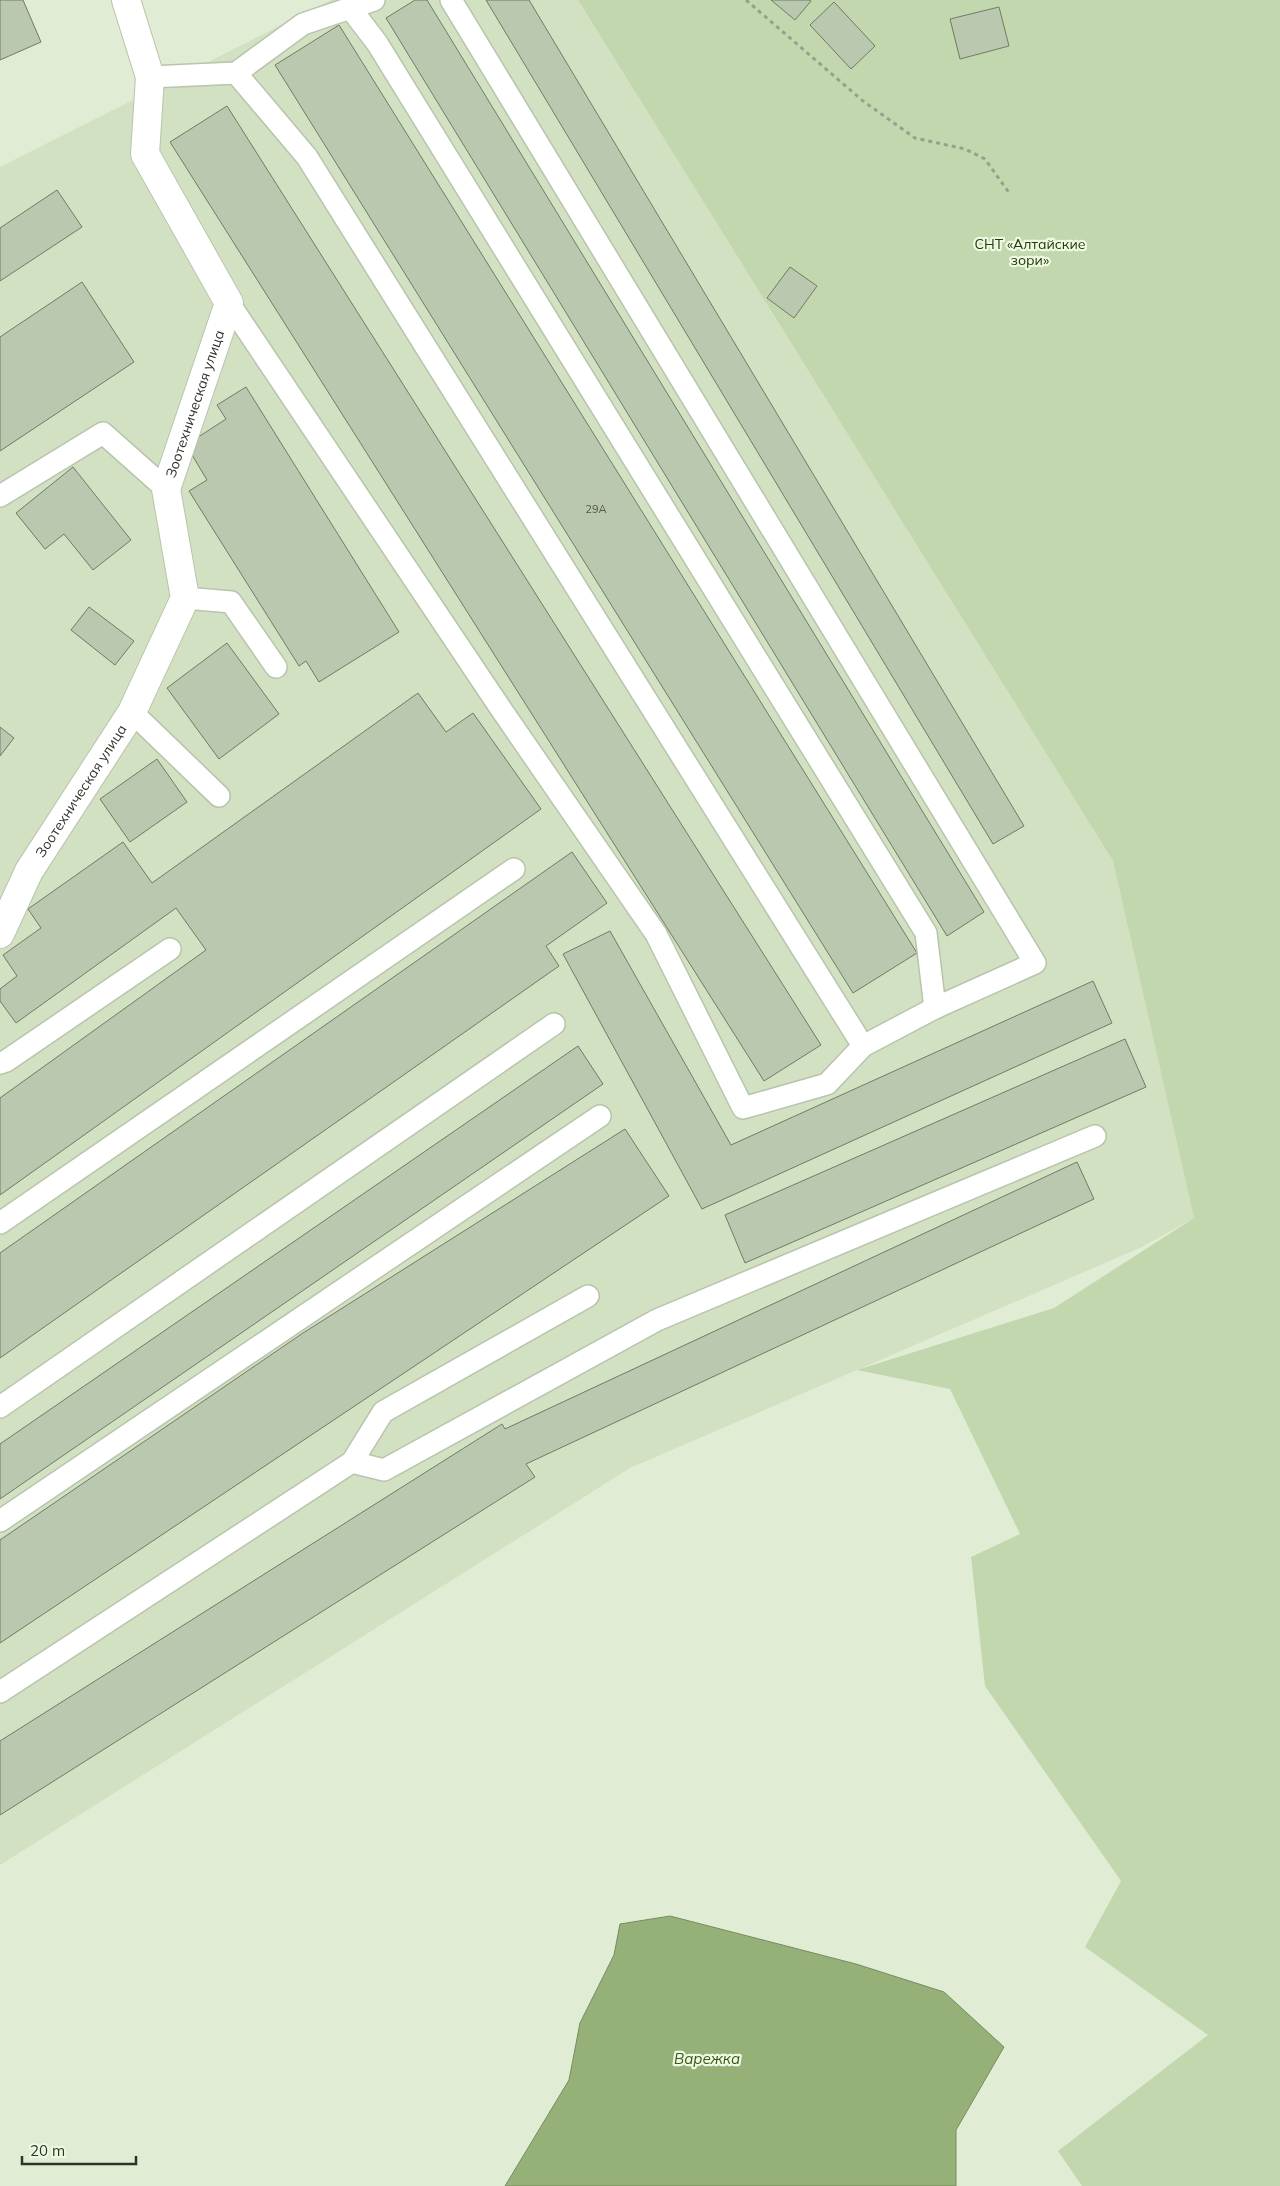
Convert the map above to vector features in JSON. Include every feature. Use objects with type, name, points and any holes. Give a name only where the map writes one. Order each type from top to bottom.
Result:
[{"type":"street","points":[[126,0],[150,77],[145,154],[229,303]]},
{"type":"street","name":"Зоотехническая улица","points":[[0,934],[29,871],[132,712],[185,598],[166,489],[229,303]]},
{"type":"lane","points":[[150,77],[236,73],[303,24],[374,0]]},
{"type":"lane","points":[[229,303],[500,709],[656,934],[743,1108],[827,1084],[863,1046],[935,1008],[1035,963],[451,0]]},
{"type":"lane","points":[[351,9],[378,43],[926,934],[935,1008]]},
{"type":"lane","points":[[236,73],[307,157],[863,1046]]},
{"type":"lane","points":[[0,496],[103,433],[166,489]]},
{"type":"lane","points":[[185,598],[231,602],[276,667]]},
{"type":"lane","points":[[132,712],[219,796]]},
{"type":"lane","points":[[0,1223],[514,869]]},
{"type":"lane","points":[[0,1062],[6,1061],[170,949]]},
{"type":"lane","points":[[0,1407],[554,1024]]},
{"type":"lane","points":[[0,1521],[600,1116]]},
{"type":"lane","points":[[352,1462],[384,1470],[657,1320],[1095,1136]]},
{"type":"lane","points":[[0,1692],[352,1462],[383,1412],[588,1296]]},
{"type":"path","points":[[746,0],[862,101],[914,138],[965,149],[985,158],[1010,194]]},
{"type":"shaded area","points":[[331,0],[578,0],[1113,861],[1194,1218],[1142,1247],[630,1468],[0,1865],[0,167]]},
{"type":"green space","name":"СНТ «Алтайские зори»","points":[[578,0],[1280,0],[1280,2186],[1082,2186],[1058,2151],[1208,2035],[1085,1947],[1121,1881],[985,1686],[971,1557],[1020,1534],[950,1389],[857,1370],[1054,1308],[1194,1218],[1113,861]]},
{"type":"water","name":"Варежка","points":[[670,1916],[856,1964],[944,1992],[1004,2047],[956,2130],[956,2186],[505,2186],[569,2080],[580,2023],[614,1955],[620,1924]]},
{"type":"building","points":[[0,0],[23,0],[41,42],[0,60]]},
{"type":"building","points":[[415,0],[427,0],[984,912],[947,936],[386,18]]},
{"type":"building","points":[[486,0],[529,0],[1024,826],[993,844]]},
{"type":"building","points":[[771,0],[809,0],[811,1],[795,20]]},
{"type":"building","points":[[834,2],[875,46],[851,69],[810,25]]},
{"type":"building","points":[[999,7],[1009,46],[960,59],[950,19]]},
{"type":"building","points":[[339,25],[917,953],[853,993],[275,65]]},
{"type":"building","points":[[227,106],[821,1045],[764,1081],[170,142]]},
{"type":"building","points":[[57,190],[82,227],[0,281],[0,228]]},
{"type":"building","points":[[790,267],[817,286],[794,318],[767,298]]},
{"type":"building","points":[[82,282],[134,362],[0,451],[0,337]]},
{"type":"building","points":[[246,387],[399,632],[319,682],[306,661],[299,666],[189,491],[207,480],[186,445],[226,419],[217,405]]},
{"type":"building","points":[[73,467],[131,540],[93,570],[64,534],[45,549],[16,513]]},
{"type":"building","points":[[89,607],[134,641],[115,665],[71,630]]},
{"type":"building","points":[[227,643],[279,714],[219,759],[167,688]]},
{"type":"building","points":[[418,693],[446,732],[473,713],[541,809],[0,1195],[0,1098],[206,950],[176,908],[16,1023],[0,1001],[0,989],[17,976],[3,955],[41,928],[28,909],[123,842],[152,883]]},
{"type":"building","points":[[0,727],[14,738],[0,756]]},
{"type":"building","points":[[157,759],[187,802],[130,842],[100,799]]},
{"type":"building","points":[[572,852],[607,903],[546,946],[559,966],[0,1358],[0,1253]]},
{"type":"building","points":[[610,931],[731,1145],[1093,981],[1112,1023],[702,1209],[563,954]]},
{"type":"building","points":[[1125,1039],[1146,1087],[745,1263],[725,1215]]},
{"type":"building","points":[[578,1046],[603,1084],[0,1499],[0,1444]]},
{"type":"building","points":[[625,1129],[669,1196],[0,1643],[0,1540],[303,1333]]},
{"type":"building","points":[[1077,1162],[1094,1199],[526,1464],[535,1477],[0,1815],[0,1741],[502,1424],[505,1429]]}]
